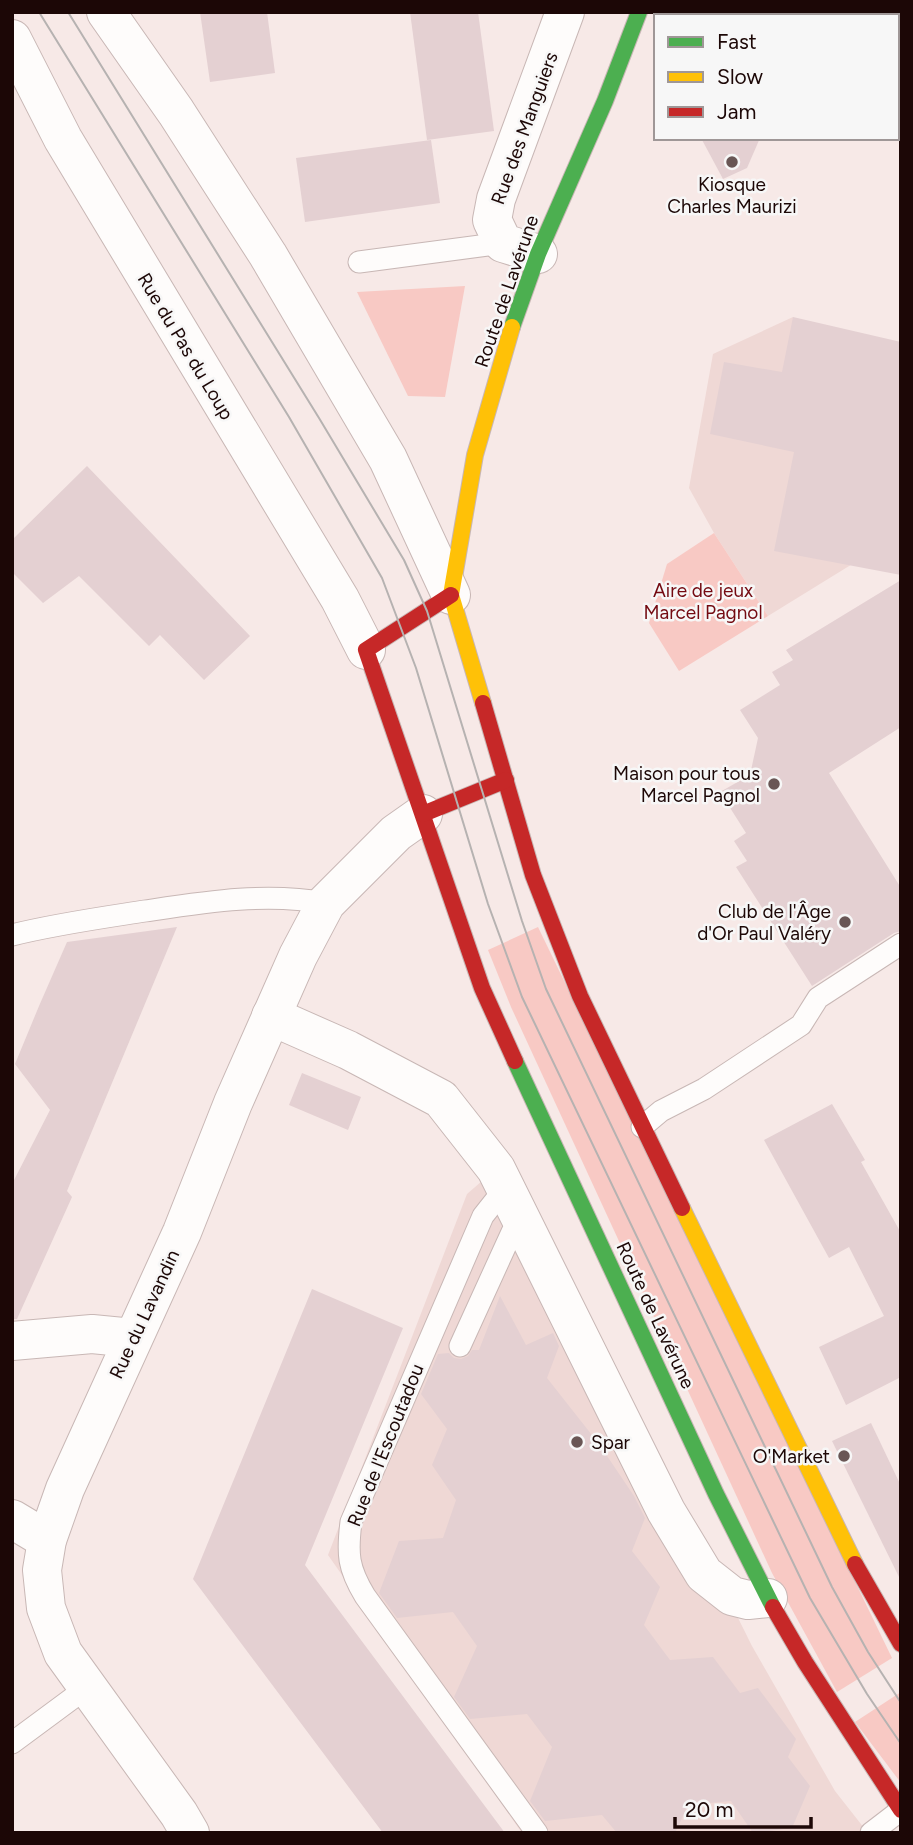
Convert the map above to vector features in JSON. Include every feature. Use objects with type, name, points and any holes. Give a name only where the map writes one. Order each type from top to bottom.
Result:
[{"type":"street","points":[[106,12],[176,112],[276,267],[388,459],[451,595],[366,650]]},
{"type":"street","name":"Rue des Manguiers","points":[[521,249],[492,220],[496,199],[565,12]]},
{"type":"street","name":"Route de Lavérune","points":[[639,12],[605,101],[521,249],[514,321],[475,455],[451,595],[533,875],[575,985],[845,1547],[890,1602],[901,1644]]},
{"type":"street","name":"Rue du Pas du Loup","points":[[12,40],[63,139],[340,600],[366,650]]},
{"type":"street","name":"Route de Lavérune","points":[[366,650],[482,988],[710,1482],[768,1598],[901,1810]]},
{"type":"street","points":[[423,814],[506,780]]},
{"type":"street","name":"Rue du Lavandin","points":[[190,1833],[89,1686],[63,1653],[46,1608],[42,1570],[47,1540],[65,1489],[182,1232],[233,1103],[298,956],[326,903],[396,833],[423,814]]},
{"type":"street","points":[[271,1016],[348,1050],[441,1099],[496,1169],[506,1187],[666,1511],[704,1574],[732,1596],[748,1600],[768,1598]]},
{"type":"street","points":[[12,1341],[92,1334],[133,1338]]},
{"type":"street","points":[[12,1519],[47,1540]]},
{"type":"lane","points":[[359,262],[521,249]]},
{"type":"lane","points":[[12,934],[199,903],[260,897],[298,898],[326,903]]},
{"type":"lane","points":[[642,1127],[662,1111],[704,1089],[802,1025],[818,998],[901,944]]},
{"type":"lane","name":"Rue de l'Escoutadou","points":[[506,1187],[483,1216],[351,1522],[348,1543],[351,1573],[365,1596],[537,1833]]},
{"type":"lane","points":[[460,1346],[512,1232],[523,1220]]},
{"type":"lane","points":[[12,1743],[89,1686]]},
{"type":"lane","points":[[871,1833],[901,1810]]},
{"type":"shaded area","points":[[793,317],[901,534],[768,616],[714,533],[689,488],[713,354]]},
{"type":"shaded area","points":[[511,1156],[566,1273],[752,1646],[835,1791],[868,1833],[522,1833],[328,1555],[467,1194]]},
{"type":"green space","points":[[465,286],[445,397],[408,396],[357,292]]},
{"type":"green space","name":"Aire de jeux Marcel Pagnol","points":[[714,533],[768,616],[679,671],[649,623],[667,564]]},
{"type":"green space","points":[[538,927],[892,1658],[837,1692],[772,1573],[511,1007],[488,950]]},
{"type":"green space","points":[[901,1692],[901,1783],[855,1722]]},
{"type":"building","points":[[200,12],[267,12],[275,73],[210,82]]},
{"type":"building","points":[[410,12],[478,12],[494,131],[427,140]]},
{"type":"building","points":[[431,140],[440,203],[305,222],[296,158]]},
{"type":"building","name":"Kiosque Charles Maurizi","points":[[702,140],[759,140],[747,168],[723,179]]},
{"type":"building","points":[[793,317],[901,342],[901,575],[774,551],[794,452],[710,434],[724,362],[782,372]]},
{"type":"building","points":[[87,466],[250,636],[204,680],[160,635],[149,646],[79,576],[43,603],[12,572],[12,540]]},
{"type":"building","name":"Maison pour tous Marcel Pagnol","points":[[901,580],[901,727],[829,773],[901,888],[901,931],[812,986],[736,867],[747,861],[734,841],[746,833],[720,792],[750,775],[758,738],[740,710],[780,685],[772,672],[793,660],[786,650]]},
{"type":"building","points":[[177,927],[67,1191],[72,1197],[17,1319],[12,1319],[12,1184],[50,1110],[15,1064],[39,1006],[67,942]]},
{"type":"building","points":[[302,1073],[361,1097],[348,1130],[289,1105]]},
{"type":"building","points":[[832,1104],[865,1160],[861,1162],[901,1233],[901,1377],[846,1405],[819,1347],[884,1316],[849,1247],[829,1258],[764,1140]]},
{"type":"building","points":[[312,1289],[403,1328],[305,1565],[505,1833],[383,1833],[193,1579]]},
{"type":"building","points":[[500,1296],[526,1345],[553,1333],[559,1346],[547,1378],[599,1444],[634,1496],[645,1518],[632,1551],[660,1587],[644,1625],[670,1660],[713,1657],[740,1693],[758,1688],[796,1739],[788,1757],[810,1786],[792,1828],[753,1833],[731,1801],[688,1805],[675,1833],[617,1833],[602,1815],[545,1821],[530,1801],[552,1747],[527,1714],[470,1719],[454,1697],[477,1646],[453,1612],[397,1618],[379,1593],[399,1541],[443,1538],[456,1500],[432,1465],[447,1429],[421,1394],[438,1354],[449,1353],[454,1358],[461,1359],[468,1356],[472,1350],[479,1350]]},
{"type":"building","points":[[871,1423],[901,1486],[901,1581],[832,1441]]},
{"type":"tram line","points":[[39,12],[289,417],[382,578],[416,668],[488,904],[522,997],[810,1598],[867,1694],[901,1744]]},
{"type":"tram line","points":[[68,12],[404,560],[427,611],[522,921],[546,989],[832,1587],[868,1652],[901,1703]]},
{"type":"traffic: fast","points":[[512,327],[538,254],[605,101],[639,12]]},
{"type":"traffic: fast","points":[[515,1061],[716,1494],[773,1607]]},
{"type":"traffic: slow","points":[[483,703],[451,595],[475,455],[512,327]]},
{"type":"traffic: slow","points":[[682,1208],[855,1564]]},
{"type":"traffic: jam","points":[[451,595],[366,650],[482,988],[515,1061]]},
{"type":"traffic: jam","points":[[483,703],[533,875],[580,996],[682,1208]]},
{"type":"traffic: jam","points":[[423,814],[506,780]]},
{"type":"traffic: jam","points":[[855,1564],[901,1644]]},
{"type":"traffic: jam","points":[[773,1607],[805,1662],[901,1810]]},
{"type":"place","name":"Kiosque Charles Maurizi","points":[[732,162]]},
{"type":"place","name":"Maison pour tous Marcel Pagnol","points":[[774,784]]},
{"type":"place","name":"Club de l'Âge d'Or Paul Valéry","points":[[845,922]]},
{"type":"place","name":"Spar","points":[[577,1442]]},
{"type":"place","name":"O'Market","points":[[844,1456]]}]
